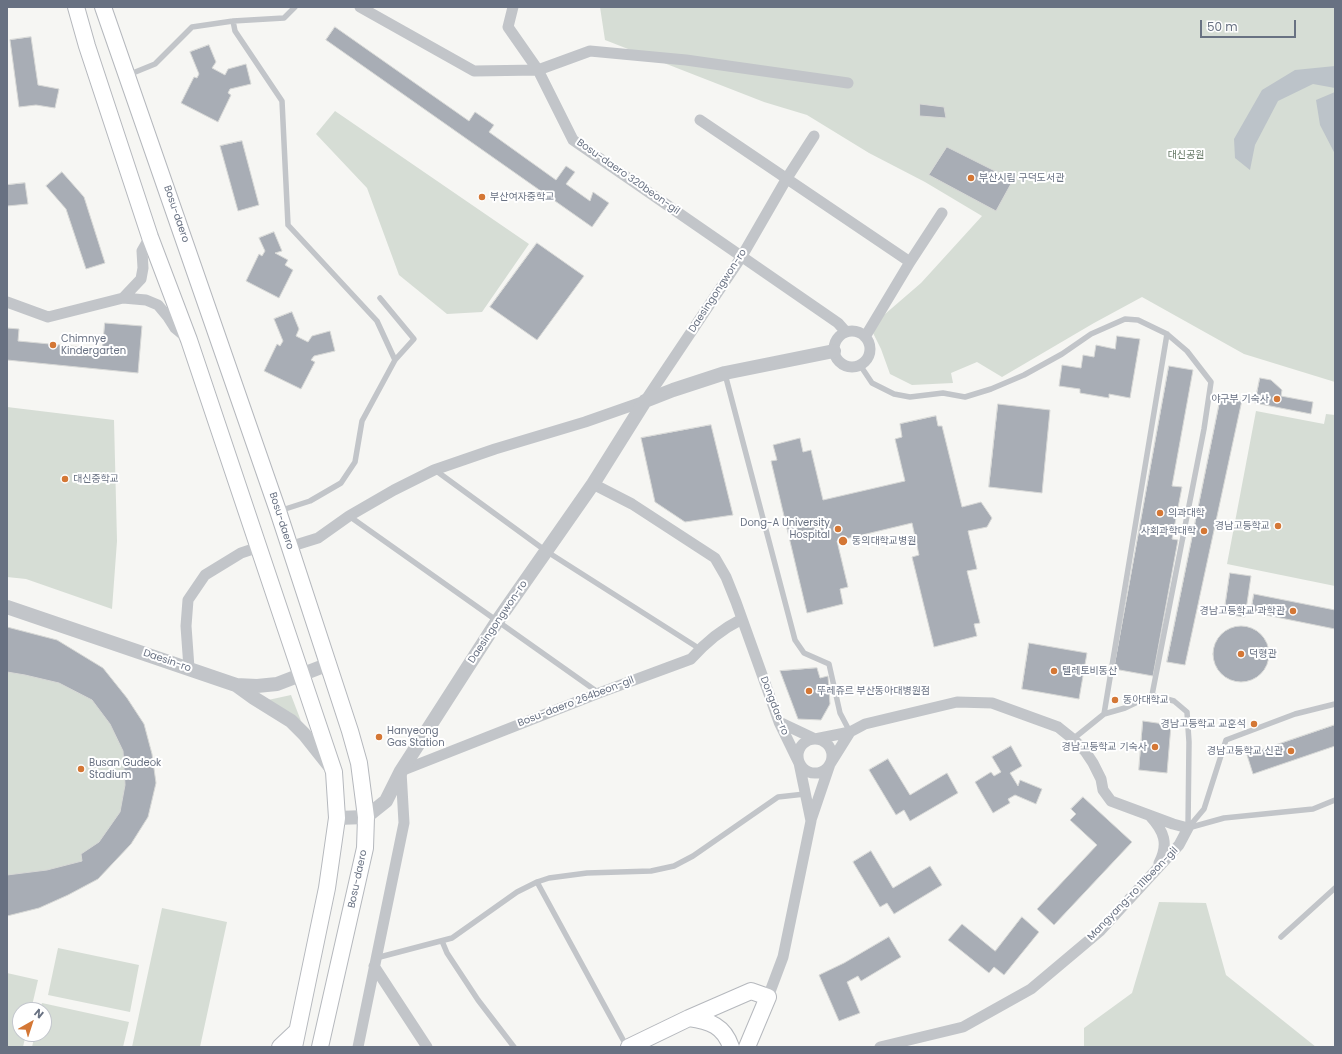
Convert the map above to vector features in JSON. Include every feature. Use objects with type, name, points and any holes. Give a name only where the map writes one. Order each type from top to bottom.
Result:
[{"type":"main road","points":[[76,7],[87,46],[150,237],[190,340],[334,772],[338,818],[327,888],[294,1047]]},
{"type":"main road","name":"Bosu-daero","points":[[103,7],[278,511],[348,724],[359,763],[366,817],[365,848],[320,1047]]},
{"type":"main road","points":[[628,1047],[751,991],[768,997],[747,1047]]},
{"type":"main road","points":[[689,1018],[706,1020],[716,1026],[729,1040],[731,1047]]},
{"type":"main road","points":[[280,1047],[297,1031]]},
{"type":"street","points":[[360,7],[474,71],[538,70],[590,51],[686,60],[848,84]]},
{"type":"street","name":"Bosu-daero 320beon-gil","points":[[513,7],[508,27],[538,70],[573,140],[838,323],[846,332]]},
{"type":"street","points":[[700,120],[910,262]]},
{"type":"street","name":"Daesingongwon-ro","points":[[366,817],[386,800],[401,772],[498,620],[593,484],[645,401],[742,256],[787,178],[814,136]]},
{"type":"street","points":[[865,337],[910,262],[942,213]]},
{"type":"street","points":[[123,298],[141,279],[143,268],[142,252],[150,237]]},
{"type":"street","points":[[7,302],[48,317],[123,298],[146,300],[158,305],[175,328],[190,340]]},
{"type":"street","points":[[846,332],[856,332],[865,337],[870,346],[868,358],[860,366],[852,368],[844,365],[837,359],[834,351],[835,343],[839,337],[846,332]]},
{"type":"street","points":[[289,547],[318,538],[349,516],[394,490],[434,470],[496,449],[585,422],[673,390],[725,374],[834,351]]},
{"type":"street","name":"Dongdae-ro","points":[[593,484],[632,504],[715,558],[726,577],[779,722],[799,763],[811,821],[783,957],[768,997]]},
{"type":"street","points":[[189,668],[186,626],[188,600],[205,575],[242,553],[259,547]]},
{"type":"street","name":"Daesin-ro","points":[[7,607],[236,685],[257,686],[277,684],[328,664]]},
{"type":"street","name":"Bosu-daero 264beon-gil","points":[[401,772],[599,693],[691,659],[700,649],[742,618]]},
{"type":"street","points":[[236,685],[291,721],[304,734],[334,772]]},
{"type":"street","points":[[850,732],[825,770],[818,773],[810,773],[799,763],[797,755],[800,746],[807,741],[850,732],[865,724],[957,702],[992,703],[1058,727],[1074,739],[1093,763],[1101,779],[1103,790],[1111,801],[1150,816],[1188,828]]},
{"type":"street","points":[[779,722],[815,739],[824,741],[830,748],[832,756],[830,764],[811,821]]},
{"type":"street","points":[[358,1047],[404,823],[401,772]]},
{"type":"street","points":[[1150,816],[1159,826],[1164,840],[1164,853],[1156,870]]},
{"type":"street","points":[[338,818],[366,817]]},
{"type":"street","name":"Mangyang-ro 111beon-gil","points":[[880,1047],[963,1027],[1031,989],[1100,931],[1180,845],[1188,828]]},
{"type":"street","points":[[375,962],[427,1047]]},
{"type":"lane","points":[[128,76],[155,64],[192,27],[233,21],[284,18],[295,7]]},
{"type":"lane","points":[[233,21],[235,31],[282,101],[288,225],[377,321],[395,360]]},
{"type":"lane","points":[[278,511],[310,501],[341,483],[355,462],[362,421],[395,360],[414,339],[380,298]]},
{"type":"lane","points":[[860,366],[872,383],[894,394],[910,397],[943,393],[965,397],[991,389],[1024,375],[1062,354],[1091,334],[1125,319],[1138,320],[1167,334],[1187,351],[1211,382],[1204,429],[1152,695]]},
{"type":"lane","points":[[1104,714],[1167,334]]},
{"type":"lane","points":[[725,374],[795,640],[804,652],[829,664],[840,713],[850,732]]},
{"type":"lane","points":[[434,470],[546,550],[700,649]]},
{"type":"lane","points":[[349,516],[498,620],[599,693]]},
{"type":"lane","points":[[1074,739],[1104,714],[1126,708],[1152,695],[1174,701],[1187,712],[1190,742],[1188,828]]},
{"type":"lane","points":[[1188,828],[1204,809],[1226,740],[1295,714],[1335,704]]},
{"type":"lane","points":[[375,962],[452,938],[517,892],[549,878],[587,873],[651,871],[674,866],[693,856],[778,797],[805,794]]},
{"type":"lane","points":[[1188,828],[1224,818],[1313,809],[1335,800]]},
{"type":"lane","points":[[537,882],[628,1047]]},
{"type":"lane","points":[[1280,937],[1335,888]]},
{"type":"lane","points":[[442,941],[447,954],[478,1000],[514,1047]]},
{"type":"green space","name":"대신공원","points":[[600,7],[1335,7],[1335,382],[1244,354],[1142,297],[1094,323],[1002,377],[977,362],[951,373],[953,383],[912,385],[890,374],[881,349],[870,327],[921,283],[982,216],[925,182],[869,153],[807,115],[764,102],[605,40]]},
{"type":"green space","points":[[335,111],[529,244],[482,312],[447,314],[399,275],[367,188],[316,134]]},
{"type":"green space","points":[[7,407],[114,420],[117,541],[112,609],[26,579],[7,577]]},
{"type":"green space","points":[[1256,411],[1324,424],[1326,414],[1335,415],[1335,586],[1227,564]]},
{"type":"green space","name":"Busan Gudeok Stadium","points":[[7,627],[57,640],[103,668],[127,698],[144,724],[152,754],[156,783],[148,817],[131,844],[98,879],[39,908],[7,916]]},
{"type":"green space","points":[[291,695],[301,721],[268,700]]},
{"type":"green space","points":[[1159,902],[1206,903],[1226,975],[1316,1047],[1084,1047],[1084,1028],[1132,993]]},
{"type":"green space","points":[[162,908],[227,922],[200,1047],[132,1047]]},
{"type":"green space","points":[[58,948],[139,965],[130,1012],[48,995]]},
{"type":"green space","points":[[7,973],[38,980],[33,1002],[12,1002],[12,1042],[24,1042],[23,1047],[7,1047]]},
{"type":"green space","points":[[52,1005],[129,1022],[123,1047],[32,1047],[33,1042],[52,1042]]},
{"type":"shaded area","points":[[1335,66],[1335,88],[1313,84],[1278,101],[1255,145],[1250,170],[1235,158],[1234,139],[1262,90],[1295,70]]},
{"type":"shaded area","points":[[1335,92],[1335,154],[1320,125],[1316,100]]},
{"type":"building","points":[[335,27],[469,121],[475,112],[494,125],[489,132],[556,180],[566,166],[575,172],[566,184],[590,201],[593,192],[609,203],[592,227],[326,40]]},
{"type":"building","points":[[31,37],[38,85],[59,89],[55,108],[36,105],[19,107],[10,40]]},
{"type":"building","points":[[209,45],[216,62],[212,68],[225,75],[228,69],[246,64],[251,84],[230,89],[228,93],[231,95],[218,122],[181,103],[194,77],[197,78],[199,74],[190,52]]},
{"type":"building","points":[[920,104],[944,107],[946,118],[920,116]]},
{"type":"building","points":[[242,141],[259,205],[238,211],[220,146]]},
{"type":"building","name":"부산시립 구덕도서관","points":[[947,147],[1013,180],[996,211],[929,175]]},
{"type":"building","points":[[62,172],[84,197],[105,263],[86,269],[66,209],[46,186]]},
{"type":"building","points":[[25,183],[28,204],[7,206],[7,185]]},
{"type":"building","points":[[274,232],[282,251],[275,253],[288,260],[285,265],[293,270],[279,298],[246,281],[259,254],[262,256],[265,251],[259,238]]},
{"type":"building","points":[[537,243],[584,276],[537,340],[490,307]]},
{"type":"building","points":[[292,312],[299,329],[296,336],[308,342],[312,336],[330,331],[335,351],[314,356],[311,360],[315,362],[301,389],[264,371],[277,344],[280,346],[283,341],[274,319]]},
{"type":"building","points":[[105,323],[142,326],[138,373],[7,360],[7,328],[19,329],[18,341],[102,349]]},
{"type":"building","points":[[1117,336],[1140,339],[1130,398],[1109,394],[1109,398],[1080,393],[1080,389],[1059,386],[1062,365],[1081,368],[1083,355],[1094,357],[1096,345],[1115,349]]},
{"type":"building","name":"의과대학","points":[[1169,366],[1193,370],[1172,486],[1182,487],[1172,539],[1178,540],[1153,676],[1114,669]]},
{"type":"building","name":"야구부 기숙사","points":[[1260,378],[1271,380],[1282,390],[1281,396],[1313,402],[1311,414],[1255,403]]},
{"type":"building","name":"사회과학대학","points":[[1221,396],[1242,400],[1185,665],[1167,662]]},
{"type":"building","points":[[998,404],[1050,410],[1042,493],[989,487]]},
{"type":"building","name":"Dong-A University Hospital","points":[[936,416],[938,426],[942,426],[962,507],[981,502],[992,518],[987,527],[968,531],[977,569],[967,571],[980,623],[974,624],[977,636],[934,647],[912,557],[919,555],[912,523],[837,541],[848,587],[840,589],[843,604],[807,613],[771,461],[777,460],[773,445],[800,438],[803,452],[811,450],[823,500],[905,481],[895,439],[902,437],[900,424]]},
{"type":"building","points":[[711,425],[733,515],[685,522],[655,502],[641,438]]},
{"type":"building","points":[[1230,573],[1251,576],[1245,617],[1224,614]]},
{"type":"building","name":"경남고등학교 과학관","points":[[1254,594],[1335,610],[1335,629],[1251,612]]},
{"type":"building","name":"덕형관","points":[[1236,626],[1246,626],[1261,634],[1267,643],[1269,654],[1267,665],[1261,674],[1246,682],[1236,682],[1225,677],[1218,670],[1213,659],[1213,649],[1218,638],[1225,631]]},
{"type":"building","points":[[7,627],[57,640],[103,668],[127,698],[144,724],[152,754],[156,783],[148,817],[131,844],[98,879],[39,908],[7,916],[7,875],[47,870],[82,861],[81,854],[99,842],[120,812],[125,785],[123,751],[110,724],[92,700],[59,683],[7,672]]},
{"type":"building","name":"텔레토비동산","points":[[1029,643],[1087,653],[1079,699],[1022,689]]},
{"type":"building","name":"뚜레쥬르 부산동아대병원점","points":[[817,668],[820,678],[828,676],[830,704],[821,720],[798,719],[780,671]]},
{"type":"building","name":"경남고등학교 기숙사","points":[[1143,721],[1171,725],[1167,773],[1139,770]]},
{"type":"building","name":"경남고등학교 신관","points":[[1335,725],[1335,746],[1253,774],[1247,755]]},
{"type":"building","points":[[1011,746],[1022,766],[1010,773],[1018,786],[1020,780],[1042,789],[1036,804],[1015,795],[1008,799],[1010,803],[993,813],[975,782],[991,772],[994,776],[1001,772],[992,757]]},
{"type":"building","points":[[888,759],[910,795],[947,773],[958,793],[910,821],[904,810],[896,815],[869,770]]},
{"type":"building","points":[[1083,797],[1132,842],[1054,925],[1037,909],[1097,845],[1070,820],[1076,814],[1071,809]]},
{"type":"building","points":[[871,851],[893,888],[930,866],[942,885],[894,914],[887,903],[880,907],[853,862]]},
{"type":"building","points":[[1022,917],[1039,932],[1004,975],[994,967],[989,973],[948,940],[962,924],[995,951]]},
{"type":"building","points":[[889,937],[901,957],[861,981],[858,976],[847,982],[860,1013],[839,1021],[819,975],[844,963]]},
{"type":"place","name":"부산시립 구덕도서관","points":[[971,178]]},
{"type":"place","name":"부산여자중학교","points":[[482,197]]},
{"type":"place","name":"Chimnye Kindergarten","points":[[53,345]]},
{"type":"place","name":"야구부 기숙사","points":[[1277,399]]},
{"type":"place","name":"대신중학교","points":[[65,479]]},
{"type":"place","name":"의과대학","points":[[1160,513]]},
{"type":"place","name":"경남고등학교","points":[[1278,526]]},
{"type":"place","name":"Dong-A University Hospital","points":[[838,529]]},
{"type":"place","name":"사회과학대학","points":[[1204,531]]},
{"type":"place","name":"동의대학교병원","points":[[843,541]]},
{"type":"place","name":"경남고등학교 과학관","points":[[1293,611]]},
{"type":"place","name":"덕형관","points":[[1241,654]]},
{"type":"place","name":"텔레토비동산","points":[[1054,671]]},
{"type":"place","name":"뚜레쥬르 부산동아대병원점","points":[[809,691]]},
{"type":"place","name":"동아대학교","points":[[1115,700]]},
{"type":"place","name":"경남고등학교 교훈석","points":[[1254,724]]},
{"type":"place","name":"Hanyeong Gas Station","points":[[379,737]]},
{"type":"place","name":"경남고등학교 기숙사","points":[[1155,747]]},
{"type":"place","name":"경남고등학교 신관","points":[[1291,751]]},
{"type":"place","name":"Busan Gudeok Stadium","points":[[81,769]]}]
